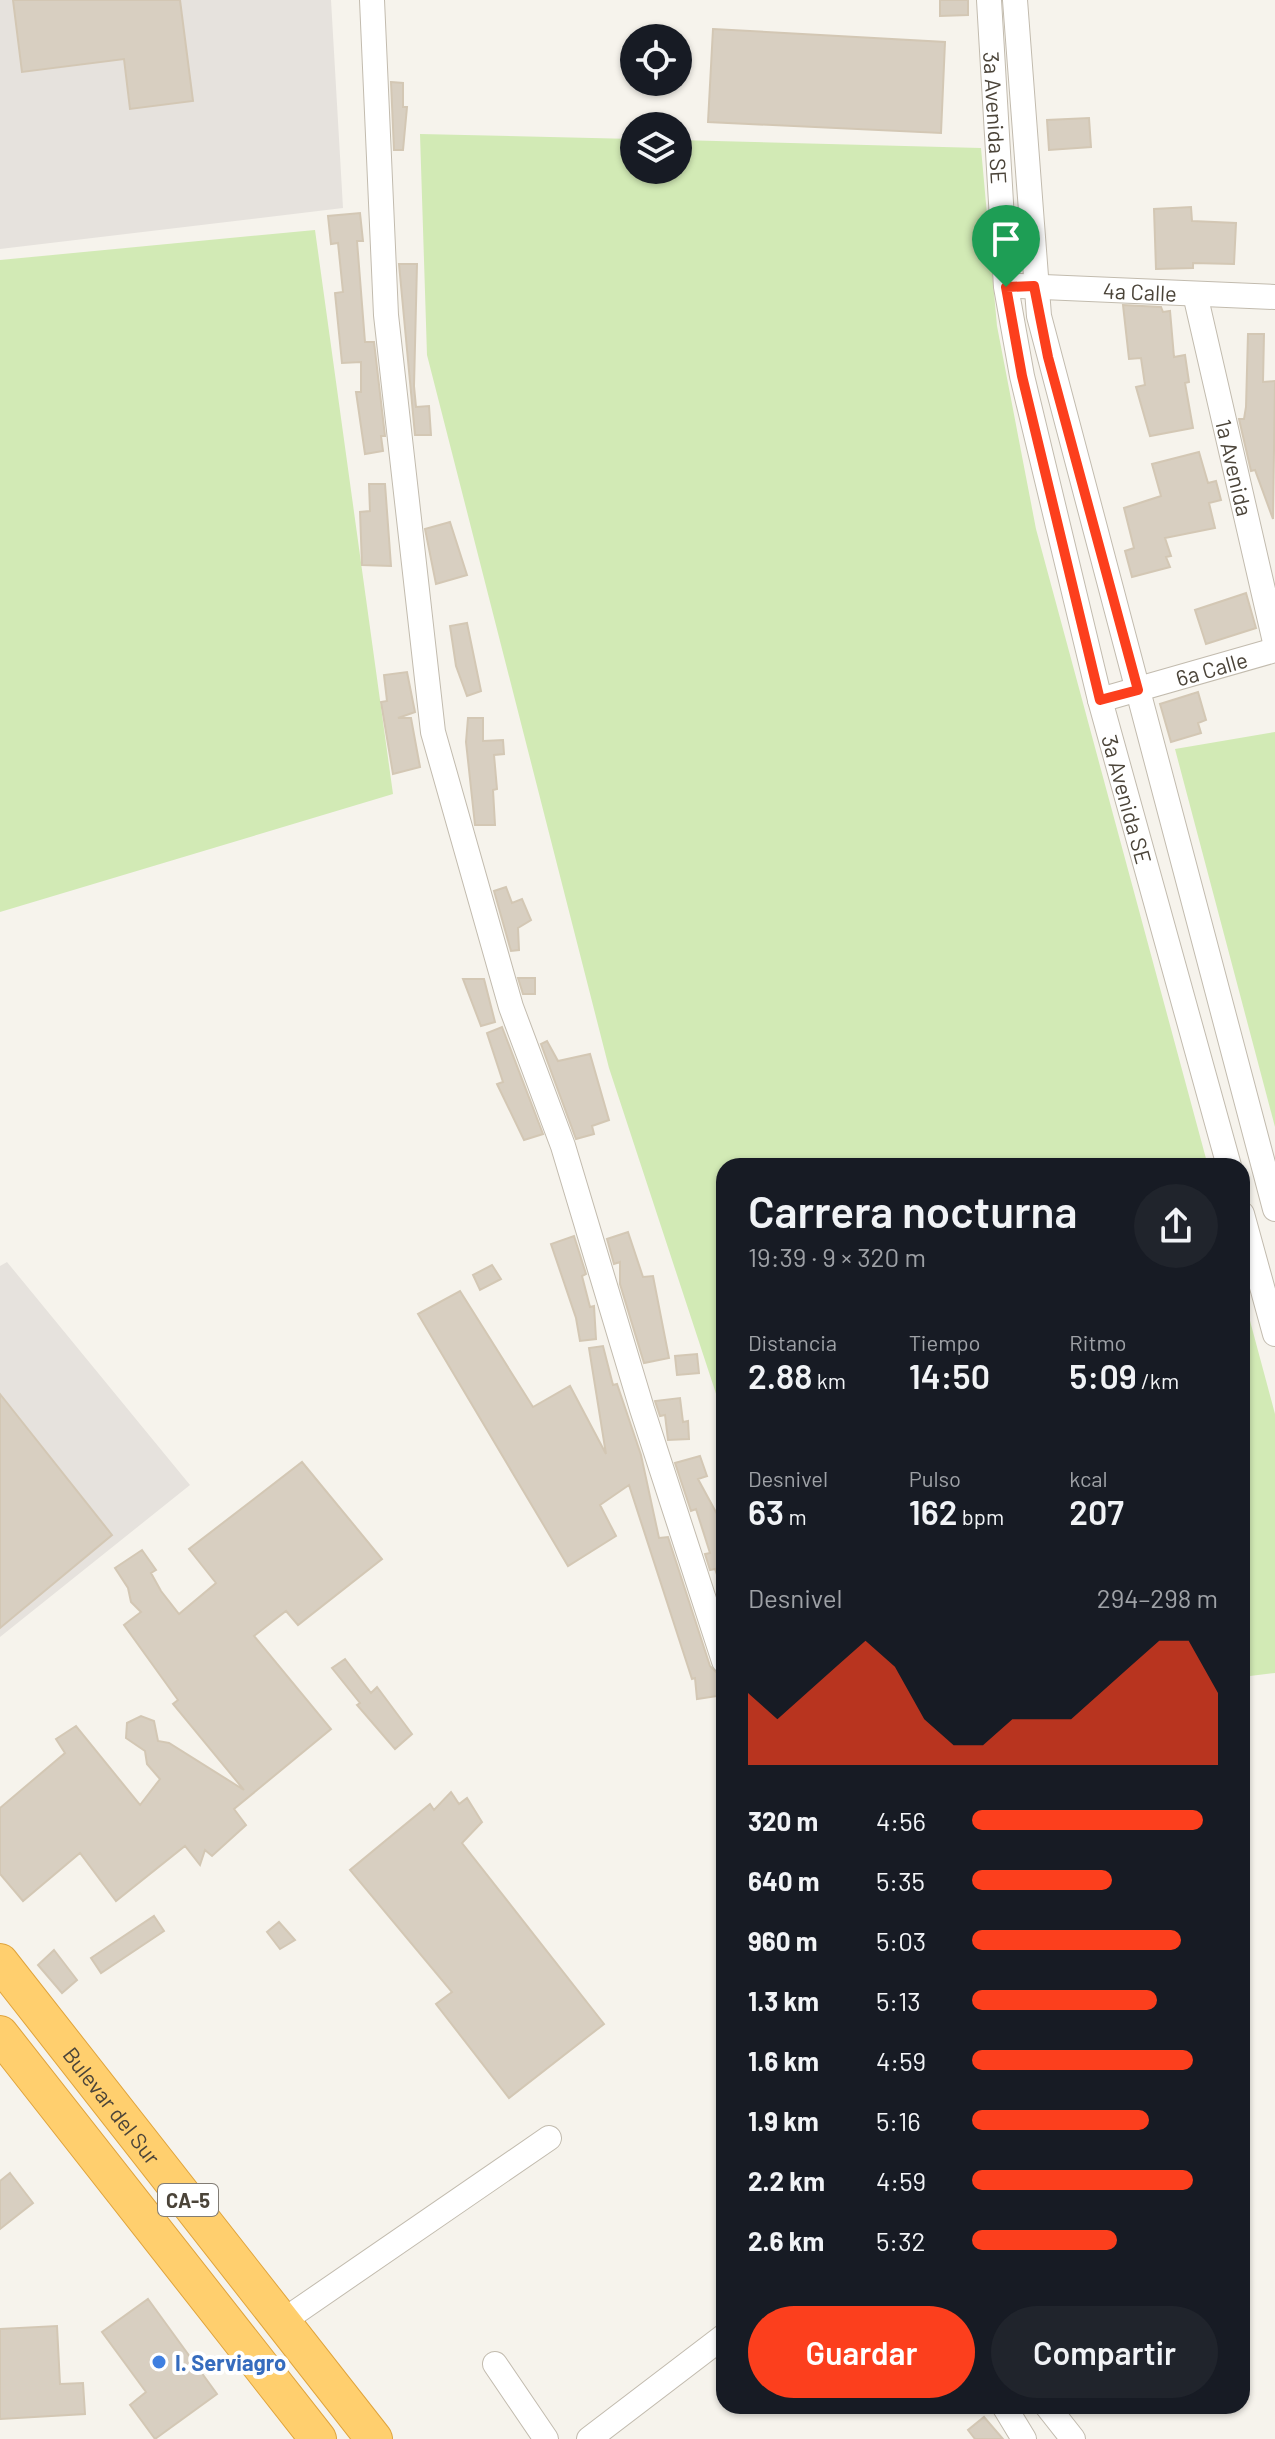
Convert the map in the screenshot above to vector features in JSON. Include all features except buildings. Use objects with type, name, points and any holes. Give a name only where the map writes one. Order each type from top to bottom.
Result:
[{"type":"highway","name":"Bulevar del Sur","points":[[0,1962],[374,2439]]},
{"type":"highway","name":"Bulevar del Sur","points":[[0,2034],[318,2439]]},
{"type":"highway","points":[[58,2107],[94,2078]]},
{"type":"street","points":[[372,0],[386,315],[433,732],[511,1007],[563,1146],[642,1409],[716,1636]]},
{"type":"street","name":"3a Avenida SE","points":[[989,0],[1006,287],[1022,376],[1100,700],[1227,1158]]},
{"type":"street","points":[[1015,0],[1034,286],[1048,357],[1275,1209]]},
{"type":"street","name":"4a Calle","points":[[1006,287],[1275,297]]},
{"type":"street","name":"1a Avenida","points":[[1195,294],[1275,642]]},
{"type":"street","name":"6a Calle","points":[[1100,700],[1275,650]]},
{"type":"street","points":[[1250,1243],[1275,1334]]},
{"type":"street","points":[[283,2321],[549,2138]]},
{"type":"street","points":[[589,2439],[716,2342]]},
{"type":"street","points":[[495,2364],[546,2439]]},
{"type":"street","points":[[1009,2414],[1024,2439]]},
{"type":"street","points":[[1053,2414],[1073,2439]]},
{"type":"shaded area","points":[[0,0],[331,0],[343,208],[0,249]]},
{"type":"shaded area","points":[[7,1262],[190,1485],[0,1637],[0,1266]]},
{"type":"green space","points":[[420,134],[620,139],[620,184],[692,184],[692,140],[981,148],[997,326],[1036,529],[1206,1158],[716,1158],[716,1394],[609,1068],[427,355]]},
{"type":"green space","points":[[315,230],[393,794],[0,912],[0,260]]},
{"type":"green space","points":[[1275,732],[1275,1127],[1175,749]]},
{"type":"green space","points":[[1250,1321],[1275,1414],[1275,1673],[1250,1676]]},
{"type":"place","name":"I. Serviagro","points":[[159,2362]]},
{"type":"route","points":[[1034,286],[1048,357],[1138,690],[1100,700],[1022,376],[1006,287],[1034,286]]}]
